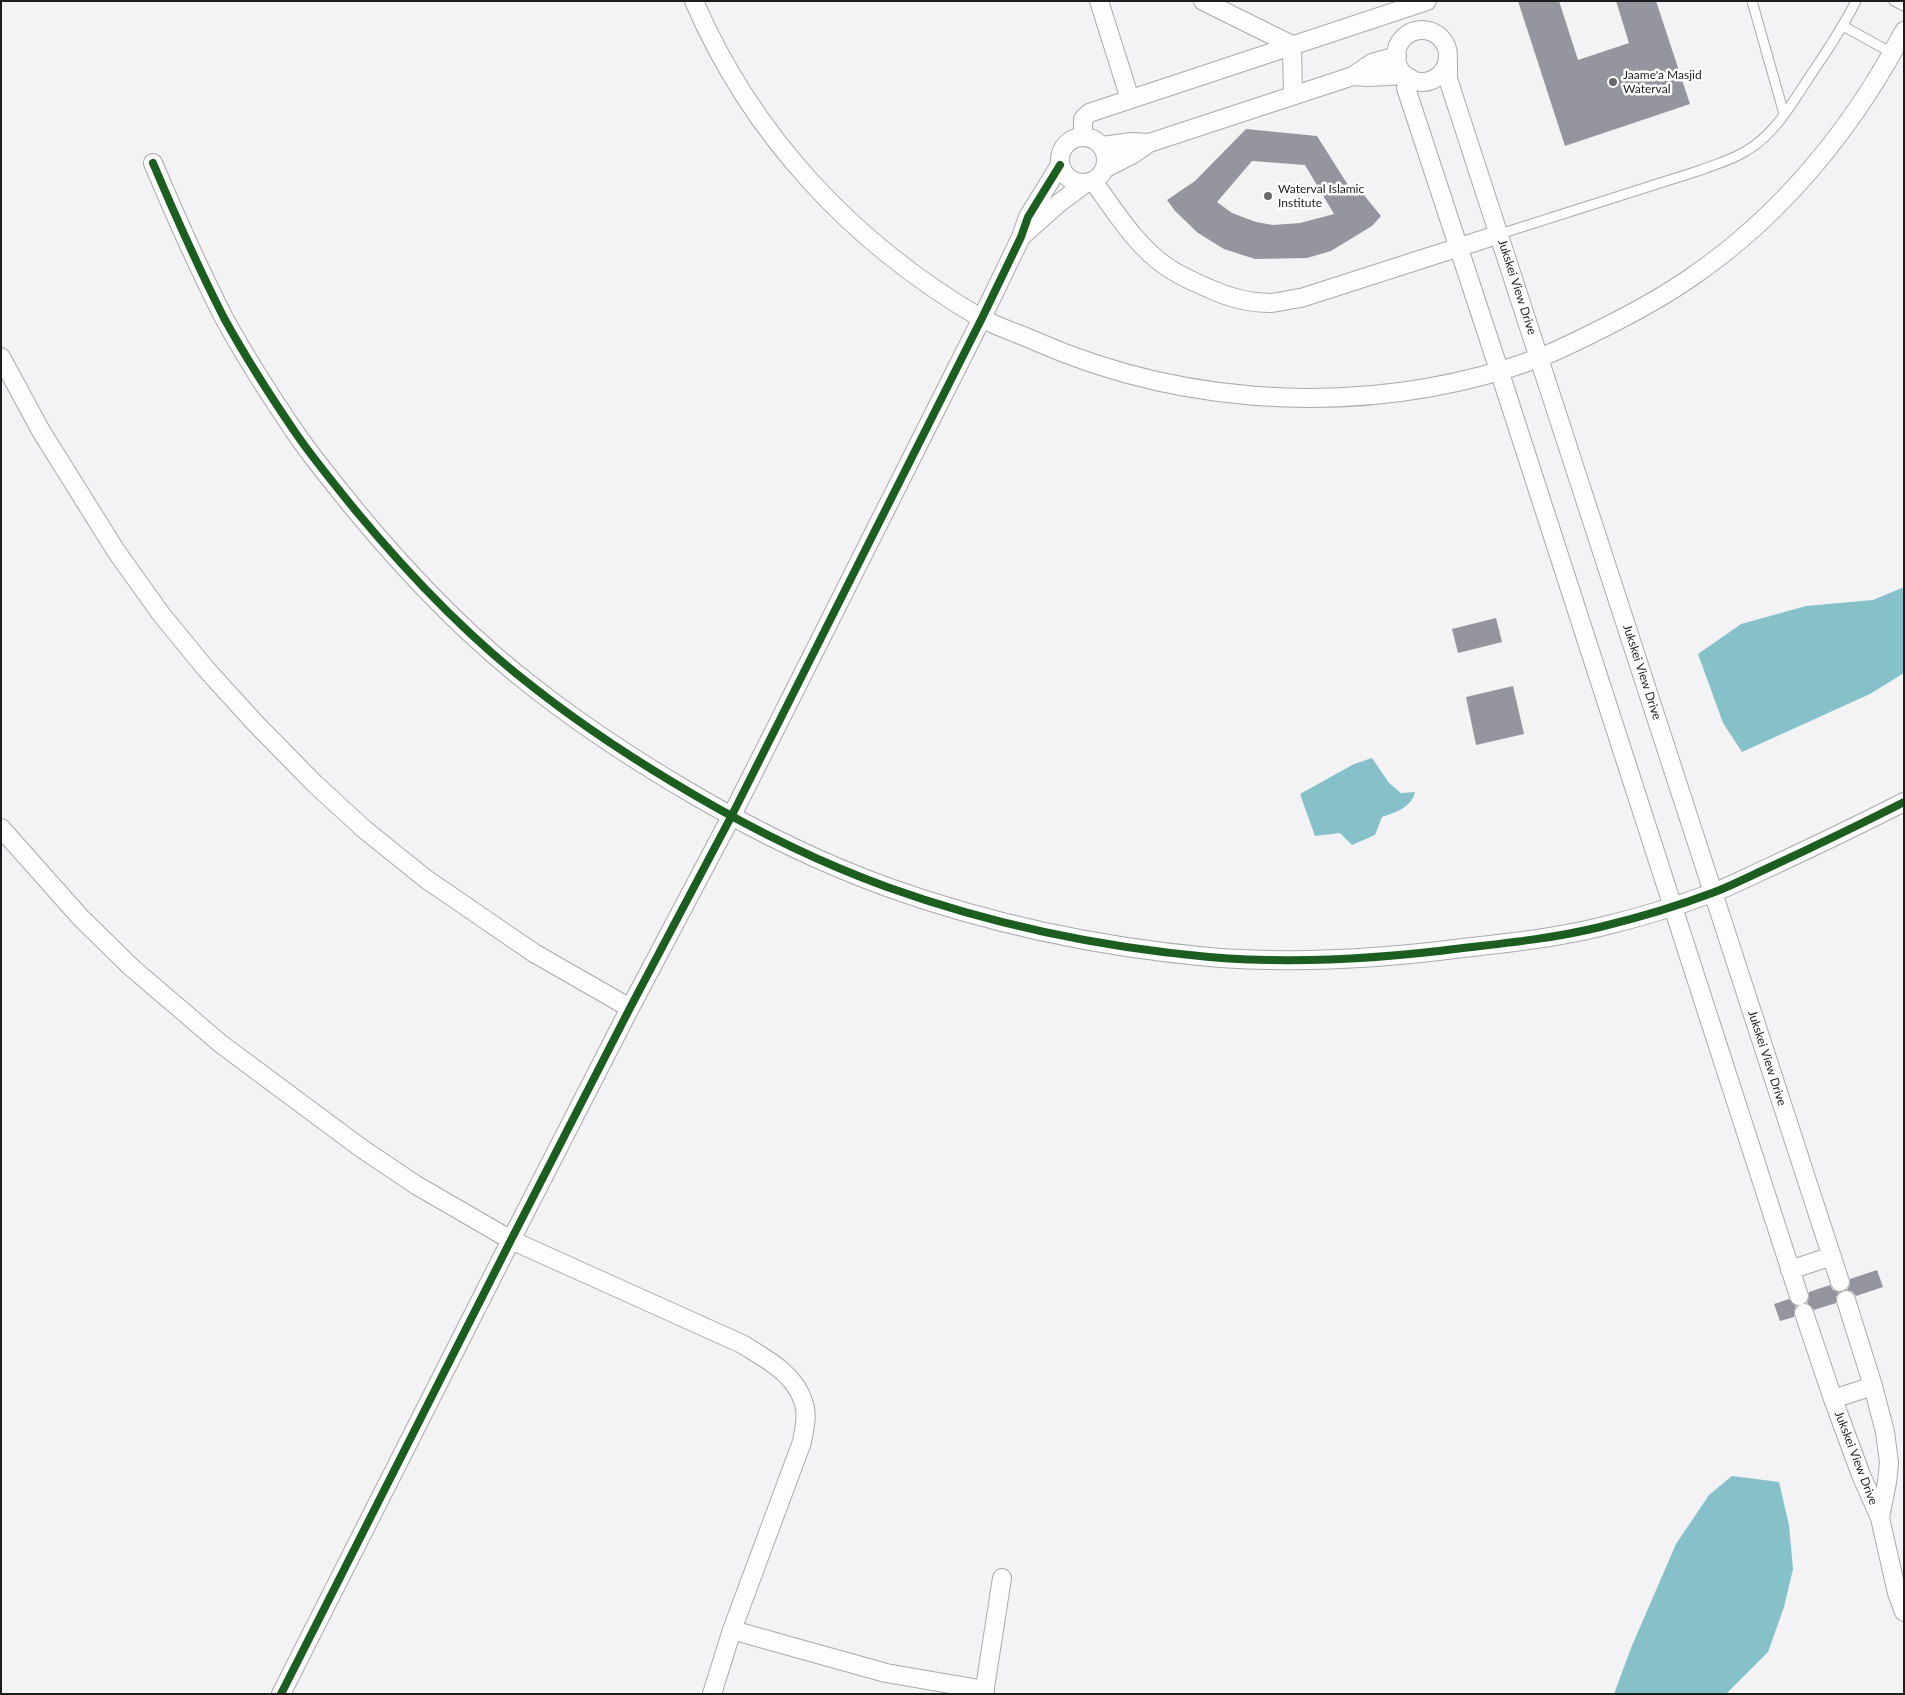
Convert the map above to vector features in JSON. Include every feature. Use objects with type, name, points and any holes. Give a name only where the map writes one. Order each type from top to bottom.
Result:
[{"type":"street","points":[[694,1],[707,32],[726,65],[760,117],[808,179],[839,212],[877,246],[982,318],[1056,351],[1096,365],[1194,390],[1292,398],[1389,394],[1444,384],[1499,370],[1540,358],[1643,308],[1694,276],[1734,244],[1774,208],[1845,128],[1904,31]]},
{"type":"street","points":[[1099,1],[1130,99]]},
{"type":"street","points":[[1203,1],[1292,45]]},
{"type":"street","points":[[1083,136],[1083,119],[1089,112],[1425,2],[1433,32]]},
{"type":"street","points":[[1389,14],[1399,48],[1398,63],[1408,76],[1406,88],[1799,1296]]},
{"type":"street","points":[[1021,237],[1059,203],[1148,143],[1353,76],[1399,48],[1408,34],[1416,30],[1433,32],[1444,41],[1448,62],[1440,74],[1433,79],[1426,81],[1408,76],[1353,76]]},
{"type":"street","points":[[1292,45],[1293,96]]},
{"type":"street","name":"Jukskei View Drive","points":[[1448,62],[1448,79],[1840,1282]]},
{"type":"street","points":[[1083,136],[1096,140],[1106,153],[1094,178],[1077,183],[1063,173],[1059,157],[1066,143],[1083,136]]},
{"type":"street","points":[[1102,146],[1131,142],[1148,143]]},
{"type":"street","points":[[153,163],[186,239],[222,314],[299,438],[383,543],[469,632],[533,688],[642,765],[731,817],[805,853],[886,887],[970,913],[1054,934],[1131,947],[1211,957],[1334,960],[1403,956],[1508,943],[1596,928],[1673,906],[1714,893],[1904,802]]},
{"type":"street","points":[[281,1694],[630,1008],[731,817],[982,318],[1021,237],[1028,217],[1060,165]]},
{"type":"street","points":[[1094,178],[1127,229],[1167,267],[1191,281],[1222,295],[1247,300],[1271,303],[1301,298],[1500,234]]},
{"type":"street","points":[[1,357],[41,431],[116,551],[161,614],[206,669],[314,784],[426,879],[534,953],[630,1008]]},
{"type":"street","points":[[1,828],[81,918],[131,967],[221,1044],[361,1148],[416,1184],[511,1240],[742,1344],[776,1365],[795,1384],[805,1404],[806,1422],[802,1442],[732,1630],[712,1694]]},
{"type":"street","points":[[1790,1270],[1832,1256]]},
{"type":"street","name":"Jukskei View Drive","points":[[1846,1300],[1873,1386],[1885,1432],[1889,1463],[1880,1518]]},
{"type":"street","name":"Jukskei View Drive","points":[[1804,1313],[1833,1399],[1864,1482],[1880,1518],[1904,1612]]},
{"type":"street","points":[[1833,1399],[1873,1386]]},
{"type":"street","points":[[732,1630],[886,1672],[984,1692],[1002,1578]]},
{"type":"lane","points":[[1752,1],[1784,114]]},
{"type":"lane","points":[[1500,234],[1728,160],[1748,150],[1767,135],[1784,114],[1843,26],[1856,1]]},
{"type":"lane","points":[[1894,1],[1904,6]]},
{"type":"lane","points":[[1843,26],[1892,53]]},
{"type":"water","points":[[1904,587],[1904,673],[1870,694],[1742,752],[1723,723],[1698,654],[1741,624],[1806,606],[1873,600]]},
{"type":"water","points":[[1372,758],[1389,783],[1401,793],[1415,792],[1410,802],[1402,809],[1382,817],[1375,835],[1352,845],[1340,833],[1315,836],[1300,794],[1354,764]]},
{"type":"water","points":[[1732,1476],[1779,1482],[1789,1525],[1793,1569],[1784,1607],[1768,1652],[1726,1694],[1614,1694],[1631,1648],[1676,1544],[1709,1495]]},
{"type":"building","name":"Jaame'a Masjid Waterval","points":[[1518,1],[1559,1],[1578,60],[1629,43],[1616,1],[1656,1],[1690,104],[1565,146]]},
{"type":"building","name":"Waterval Islamic Institute","points":[[1246,129],[1317,136],[1353,193],[1359,189],[1381,216],[1372,226],[1331,251],[1307,258],[1255,259],[1224,249],[1198,233],[1175,211],[1167,200],[1195,181]],"holes":[[[1252,161],[1305,165],[1334,214],[1300,223],[1273,225],[1256,222],[1232,213],[1217,202]]]},
{"type":"building","points":[[1496,618],[1502,642],[1458,653],[1452,629]]},
{"type":"building","points":[[1513,686],[1524,734],[1476,745],[1466,697]]},
{"type":"building","points":[[1877,1270],[1883,1287],[1856,1296],[1853,1292],[1847,1290],[1850,1285],[1850,1279]]},
{"type":"building","points":[[1830,1285],[1833,1290],[1839,1292],[1836,1297],[1836,1303],[1814,1310],[1807,1303],[1809,1292]]},
{"type":"building","points":[[1789,1299],[1796,1306],[1794,1317],[1780,1321],[1774,1304]]},
{"type":"cycle path","points":[[153,163],[187,241],[224,318],[268,392],[304,445],[356,511],[397,559],[464,628],[537,690],[575,719],[635,759],[696,796],[765,834],[838,868],[887,887],[1005,923],[1127,947],[1168,953],[1241,959],[1368,958],[1549,937],[1583,931],[1656,912],[1726,887],[1904,802]]},
{"type":"cycle path","points":[[281,1694],[630,1008],[731,817],[982,318],[1021,237],[1028,217],[1060,165]]},
{"type":"place","name":"Jaame'a Masjid Waterval","points":[[1613,82]]},
{"type":"place","name":"Waterval Islamic Institute","points":[[1268,196]]}]
